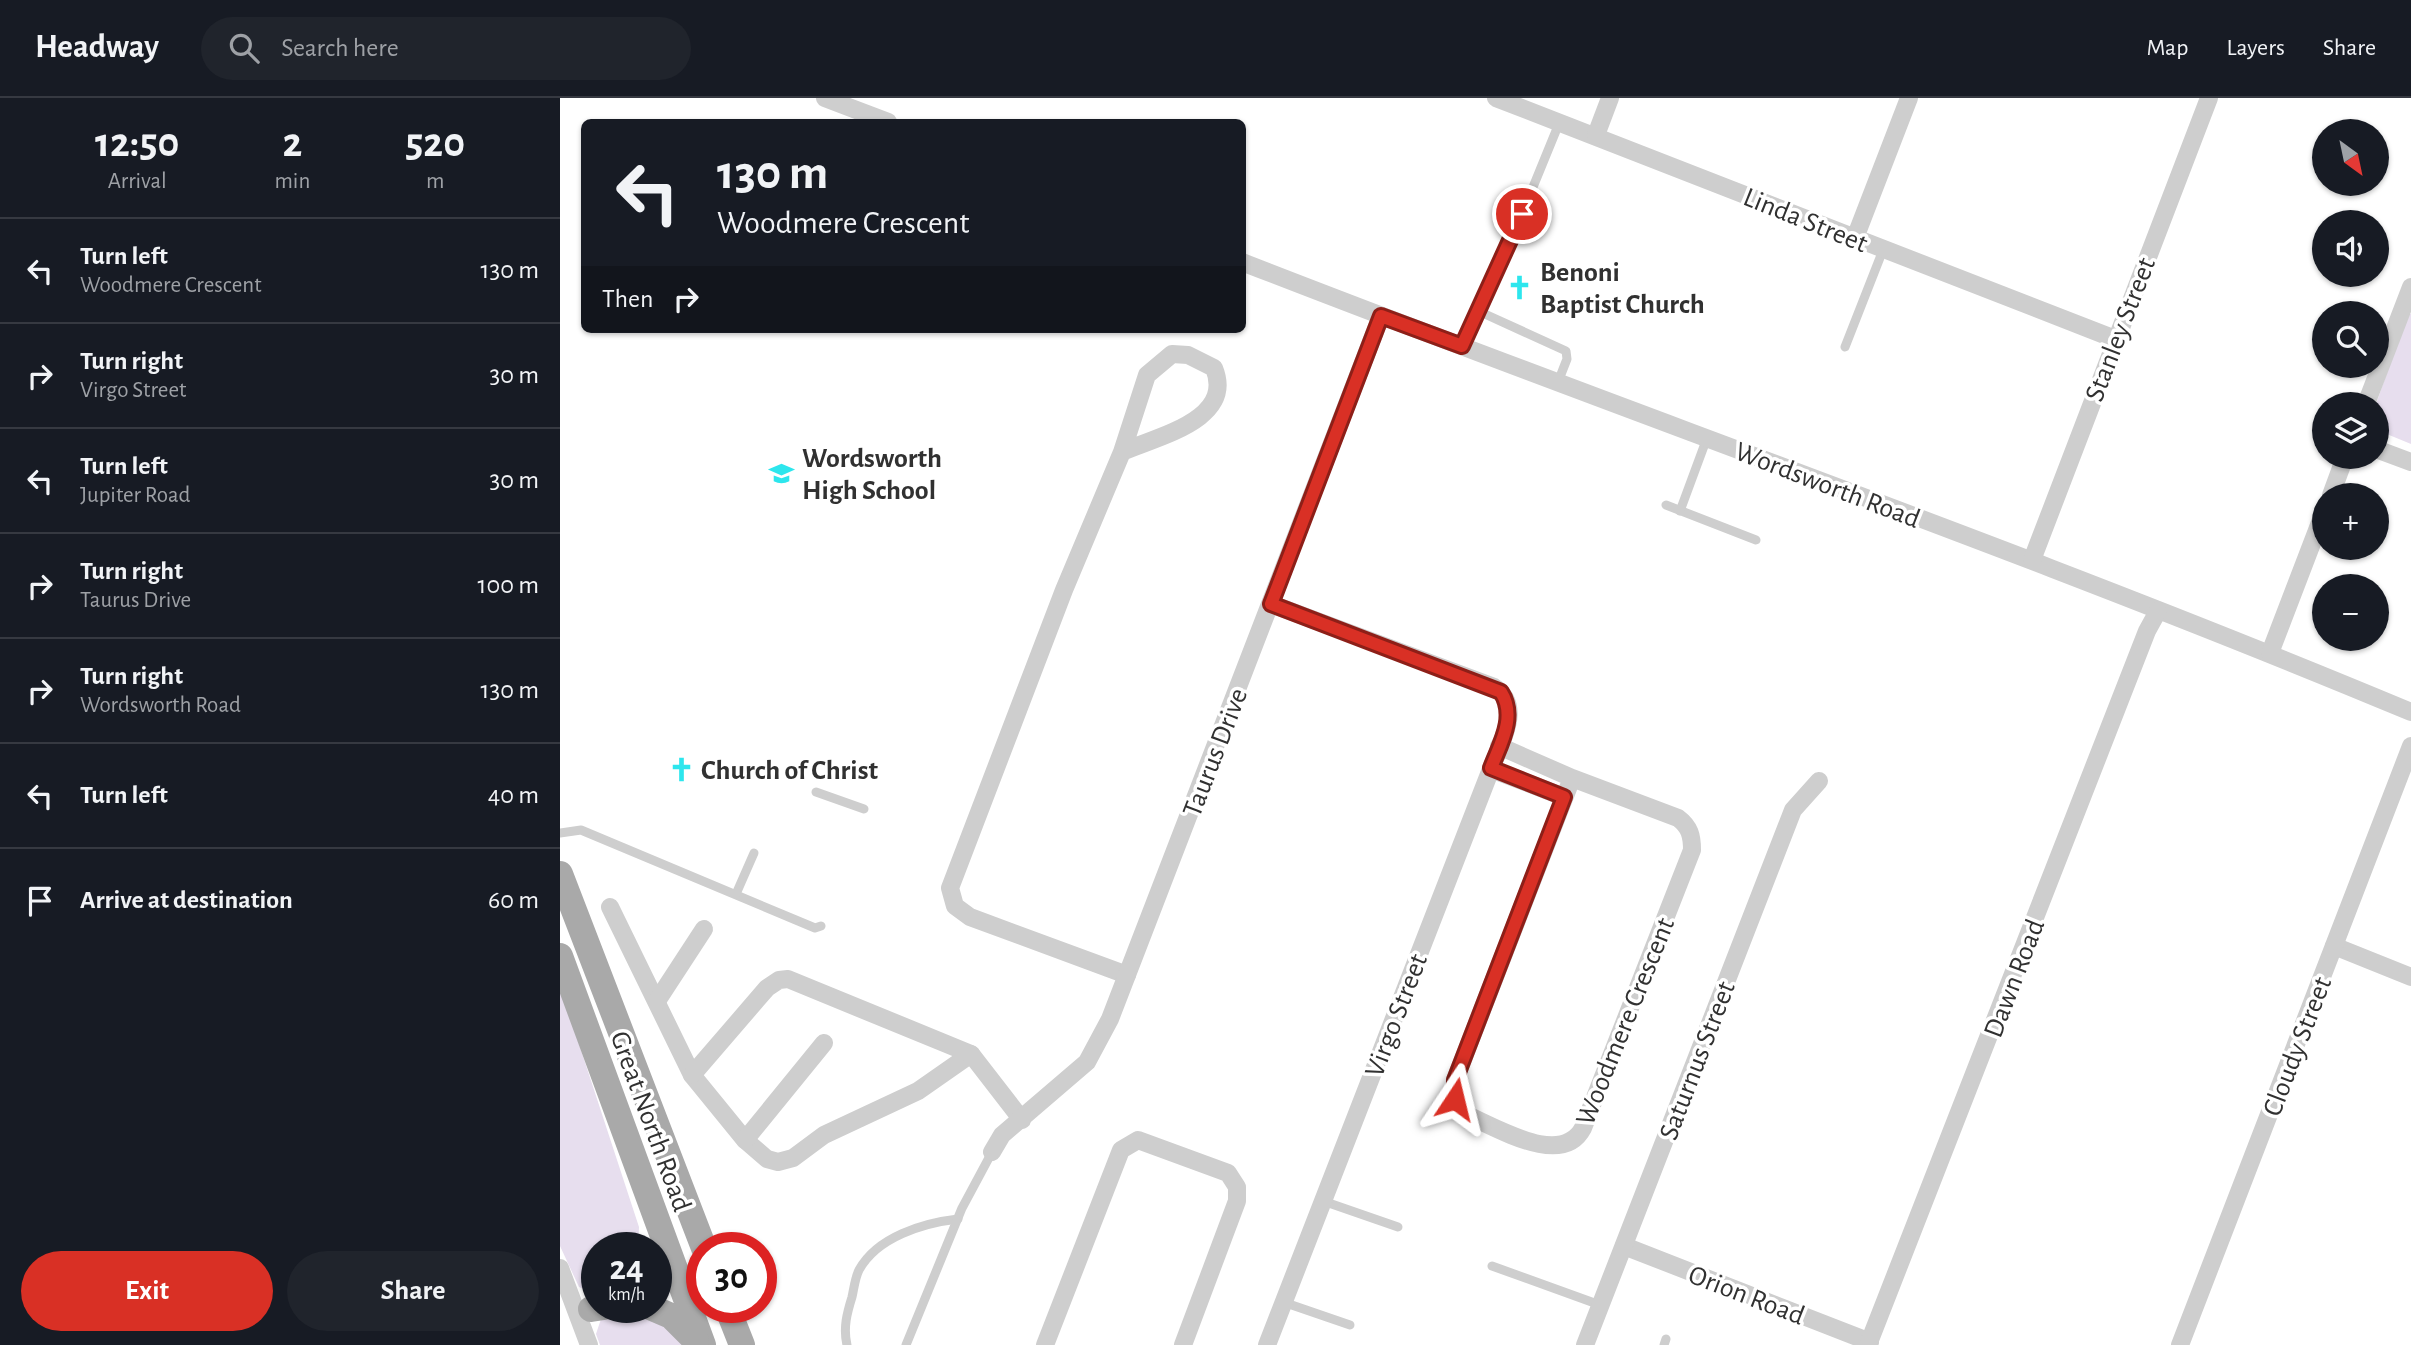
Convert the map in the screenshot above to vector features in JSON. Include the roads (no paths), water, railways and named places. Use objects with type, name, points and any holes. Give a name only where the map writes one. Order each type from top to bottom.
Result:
[{"type":"main road","name":"Great North Road","points":[[560,874],[698,1232]]},
{"type":"main road","name":"Great North Road","points":[[560,957],[649,1200],[656,1232]]},
{"type":"main road","points":[[602,1077],[635,1068]]},
{"type":"main road","points":[[664,1147],[667,1182],[685,1249],[682,1266],[672,1274]]},
{"type":"main road","points":[[646,1232],[649,1200]]},
{"type":"main road","name":"Great North Road","points":[[672,1289],[701,1345]]},
{"type":"main road","points":[[672,1317],[701,1345]]},
{"type":"street","name":"Linda Street","points":[[1496,98],[2115,338]]},
{"type":"street","points":[[1596,135],[1610,98]]},
{"type":"street","points":[[1855,238],[1909,98]]},
{"type":"street","name":"Stanley Street","points":[[2032,560],[2209,98]]},
{"type":"street","points":[[833,99],[881,119]]},
{"type":"street","name":"Wordsworth Road","points":[[1246,264],[2032,560],[2270,653],[2411,712]]},
{"type":"street","points":[[2371,392],[2407,307],[2411,287]]},
{"type":"street","name":"Taurus Drive","points":[[992,1152],[1002,1135],[1087,1062],[1110,1020],[1381,316]]},
{"type":"street","points":[[1122,452],[1195,421],[1209,410],[1217,398],[1219,381],[1214,368],[1188,355],[1172,354],[1159,361],[1147,375],[1122,452],[1064,590],[950,888],[956,906],[970,917],[1127,975]]},
{"type":"street","points":[[2389,454],[2411,462]]},
{"type":"street","points":[[2270,653],[2312,543]]},
{"type":"street","name":"Virgo Street","points":[[1267,1345],[1491,768],[1509,710],[1501,692],[1494,687],[1271,604]]},
{"type":"street","name":"Dawn Road","points":[[1869,1343],[2147,632],[2158,611]]},
{"type":"street","name":"Woodmere Crescent","points":[[1499,746],[1572,778],[1678,818],[1688,827],[1692,850],[1583,1128],[1573,1143],[1554,1148],[1467,1115],[1457,1105],[1454,1092],[1455,1080],[1572,778]]},
{"type":"street","name":"Cloudy Street","points":[[2180,1345],[2411,746]]},
{"type":"street","points":[[1491,768],[1564,797]]},
{"type":"street","name":"Saturnus Street","points":[[1585,1345],[1793,810],[1819,781]]},
{"type":"street","points":[[610,907],[692,1075],[745,1140],[767,1159],[785,1161],[824,1135],[918,1091],[971,1054]]},
{"type":"street","points":[[657,1001],[704,929]]},
{"type":"street","points":[[2334,946],[2411,977]]},
{"type":"street","points":[[692,1075],[767,988],[784,979],[971,1054],[1022,1120]]},
{"type":"street","points":[[745,1140],[824,1043]]},
{"type":"street","points":[[1045,1345],[1121,1150],[1138,1140],[1228,1173],[1237,1187],[1237,1201],[1183,1345]]},
{"type":"street","name":"Orion Road","points":[[1624,1246],[1869,1343]]},
{"type":"street","points":[[560,1268],[581,1295]]},
{"type":"street","points":[[560,1322],[581,1313]]},
{"type":"street","points":[[589,1345],[591,1323]]},
{"type":"lane","points":[[1462,346],[1476,310],[1522,214],[1560,121]]},
{"type":"lane","points":[[1845,347],[1883,250]]},
{"type":"lane","points":[[1476,310],[1566,351],[1567,359],[1558,382]]},
{"type":"lane","points":[[1680,511],[1707,438]]},
{"type":"lane","points":[[1666,506],[1756,540]]},
{"type":"lane","points":[[816,792],[864,809]]},
{"type":"lane","points":[[560,833],[581,830],[815,928],[821,926]]},
{"type":"lane","points":[[736,894],[754,853]]},
{"type":"lane","points":[[906,1345],[958,1219],[992,1152]]},
{"type":"lane","points":[[1323,1201],[1398,1227]]},
{"type":"lane","points":[[847,1345],[845,1321],[859,1271],[873,1252],[894,1238],[935,1222],[958,1219]]},
{"type":"lane","points":[[1492,1266],[1600,1305]]},
{"type":"lane","points":[[1283,1302],[1350,1325]]},
{"type":"place","name":"Benoni Baptist Church","points":[[1520,287]]},
{"type":"place","name":"Wordsworth High School","points":[[782,473]]},
{"type":"place","name":"Church of Christ","points":[[681,769]]}]
